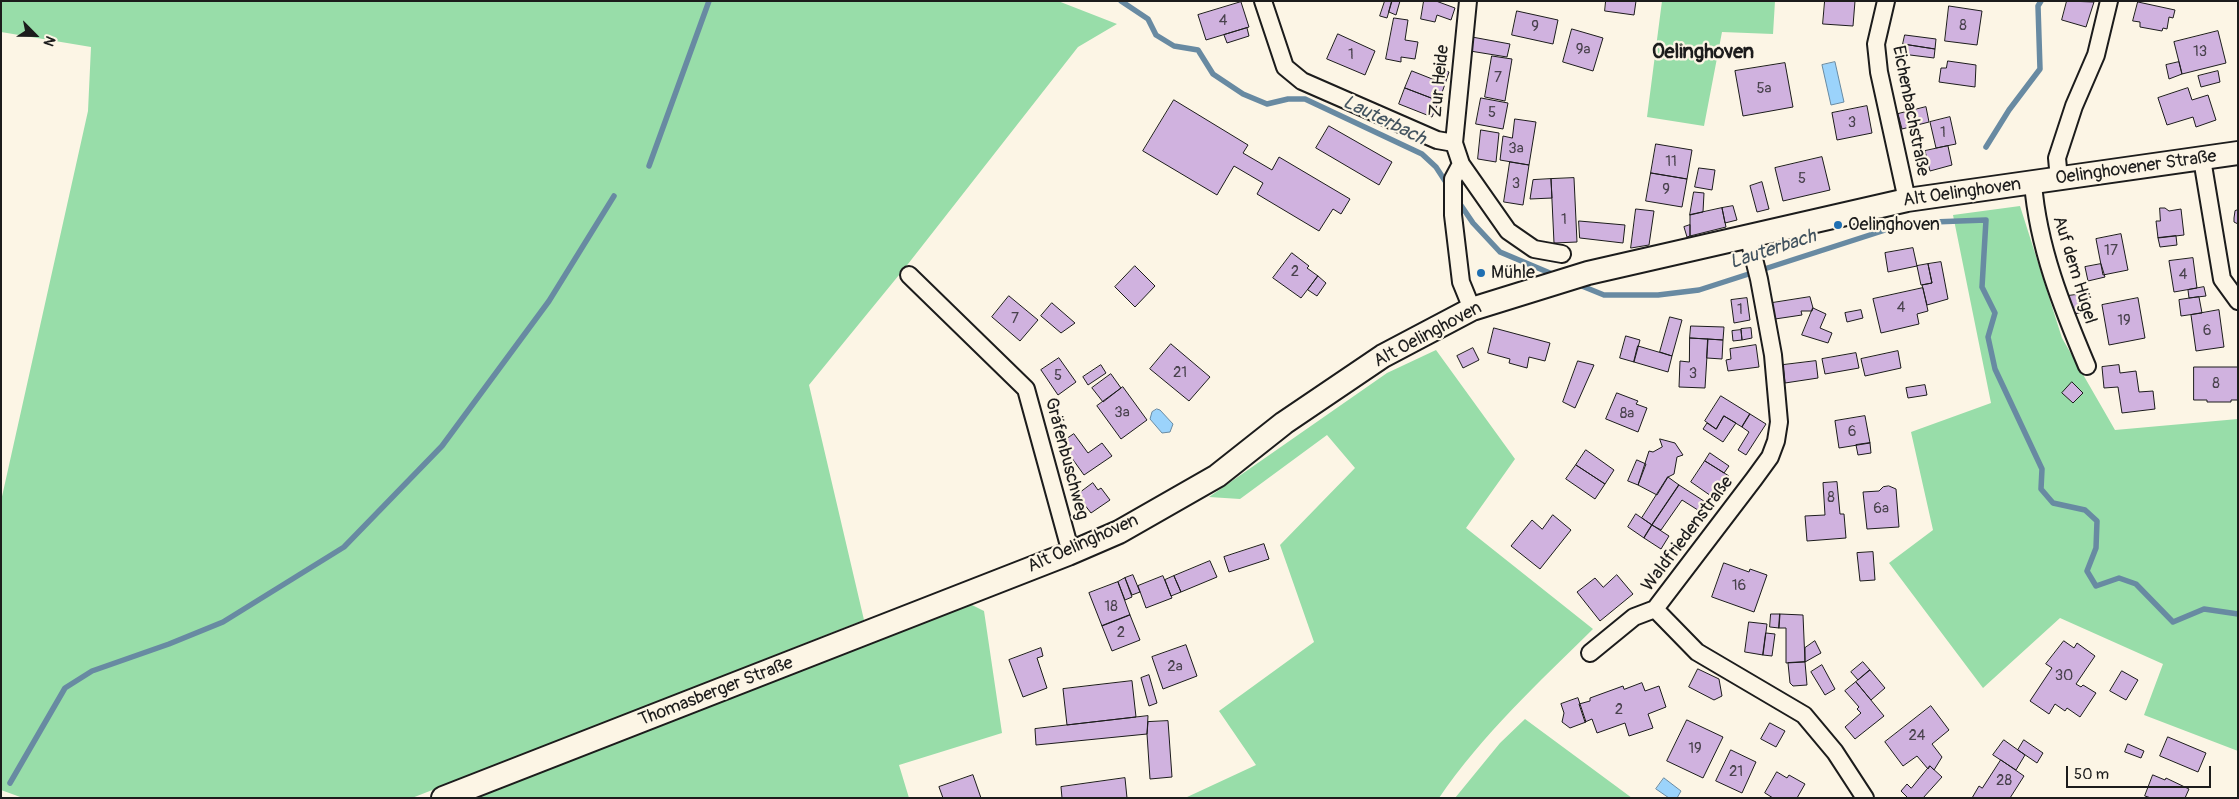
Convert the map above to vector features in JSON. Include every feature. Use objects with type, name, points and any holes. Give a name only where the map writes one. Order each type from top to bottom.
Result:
[{"type":"main road","name":"Oelinghovener Straße","points":[[2034,182],[2238,153]]},
{"type":"main road","name":"Alt Oelinghoven","points":[[989,584],[1119,532],[1217,476],[1284,423],[1383,356],[1472,308],[1588,272],[1750,246],[1907,200],[2034,182]]},
{"type":"main road","name":"Thomasberger Straße","points":[[443,798],[989,584]]},
{"type":"street","points":[[1263,1],[1285,67],[1302,81],[1437,140],[1454,143]]},
{"type":"street","name":"Zur Heide","points":[[1468,1],[1454,143],[1461,164],[1508,231],[1534,249],[1562,254]]},
{"type":"street","name":"Eichenbachstraße","points":[[1886,1],[1876,44],[1879,72],[1907,200]]},
{"type":"street","points":[[2059,179],[2057,158],[2074,106],[2096,55],[2109,1]]},
{"type":"street","points":[[2202,159],[2222,279],[2238,301]]},
{"type":"street","points":[[1461,164],[1453,179],[1453,215],[1461,282],[1472,308]]},
{"type":"street","name":"Auf dem Hügel","points":[[2034,182],[2036,213],[2060,304],[2087,366]]},
{"type":"street","name":"Waldfriedenstraße","points":[[1750,246],[1760,279],[1773,355],[1779,422],[1776,441],[1770,457],[1655,609],[1697,652],[1769,692],[1804,715],[1836,752],[1865,798]]},
{"type":"street","name":"Gräfenbuschweg","points":[[909,275],[1026,389],[1070,553]]},
{"type":"street","points":[[1590,653],[1634,617],[1655,609]]},
{"type":"green space","points":[[1,1],[1058,1],[1117,24],[1078,47],[908,264],[809,385],[864,620],[412,798],[23,798],[1,790],[1,501],[88,111],[91,47],[1,32]]},
{"type":"green space","points":[[1662,1],[1775,1],[1773,34],[1722,32],[1704,126],[1647,117]]},
{"type":"green space","points":[[2020,206],[2062,338],[2115,430],[2238,419],[2238,751],[2144,715],[2163,664],[2060,618],[1983,688],[1889,563],[1933,530],[1911,432],[1991,403],[1953,215]]},
{"type":"green space","points":[[1436,350],[1515,459],[1466,528],[1593,629],[1492,731],[1439,798],[1185,798],[1256,765],[1219,711],[1314,642],[1280,545],[1355,468],[1327,435],[1240,499],[1209,497],[1387,373]]},
{"type":"green space","points":[[968,603],[984,611],[1002,733],[899,765],[909,798],[469,798]]},
{"type":"green space","points":[[1525,719],[1632,798],[1455,798],[1500,743]]},
{"type":"water","points":[[1835,62],[1844,102],[1831,105],[1822,65]]},
{"type":"water","points":[[1157,409],[1173,424],[1170,432],[1162,433],[1150,419],[1152,412]]},
{"type":"water","points":[[1664,778],[1681,791],[1677,798],[1669,798],[1656,789]]},
{"type":"building","points":[[1385,1],[1392,1],[1387,18],[1380,16]]},
{"type":"building","points":[[1392,1],[1400,1],[1396,15],[1389,12]]},
{"type":"building","points":[[1424,1],[1436,1],[1455,8],[1451,20],[1437,15],[1435,22],[1421,19]]},
{"type":"building","points":[[1606,1],[1636,1],[1634,15],[1605,11]]},
{"type":"building","points":[[1825,1],[1855,1],[1853,26],[1823,24]]},
{"type":"building","points":[[2067,1],[2094,2],[2086,27],[2062,20]]},
{"type":"building","points":[[1241,2],[1249,27],[1206,40],[1198,15]]},
{"type":"building","points":[[2138,2],[2175,10],[2173,18],[2169,17],[2167,29],[2163,28],[2162,31],[2140,27],[2140,22],[2133,21]]},
{"type":"building","points":[[1949,6],[1982,11],[1977,45],[1945,41]]},
{"type":"building","points":[[1517,11],[1558,20],[1553,44],[1512,35]]},
{"type":"building","points":[[1394,18],[1408,20],[1405,40],[1418,42],[1415,59],[1401,57],[1401,62],[1386,59]]},
{"type":"building","points":[[1247,28],[1249,36],[1227,43],[1224,35]]},
{"type":"building","points":[[1572,29],[1603,38],[1593,71],[1563,62]]},
{"type":"building","points":[[2218,31],[2226,63],[2182,74],[2174,42]]},
{"type":"building","points":[[1338,34],[1375,51],[1365,75],[1327,59]]},
{"type":"building","points":[[1905,35],[1936,39],[1935,49],[1903,44]]},
{"type":"building","points":[[1472,37],[1510,44],[1507,57],[1470,51]]},
{"type":"building","points":[[1903,44],[1935,49],[1934,58],[1902,54]]},
{"type":"building","points":[[1492,56],[1512,59],[1505,101],[1485,97]]},
{"type":"building","points":[[1948,61],[1976,65],[1975,87],[1939,82],[1941,68],[1946,68]]},
{"type":"building","points":[[2179,62],[2182,74],[2169,79],[2166,65]]},
{"type":"building","points":[[1785,63],[1793,107],[1743,116],[1735,71]]},
{"type":"building","points":[[1437,67],[1449,72],[1445,84],[1433,80]]},
{"type":"building","points":[[1412,71],[1445,84],[1439,101],[1405,88]]},
{"type":"building","points":[[2218,71],[2220,82],[2201,87],[2198,76]]},
{"type":"building","points":[[1405,88],[1439,101],[1432,117],[1399,104]]},
{"type":"building","points":[[2188,88],[2192,100],[2208,95],[2216,120],[2196,127],[2193,117],[2167,125],[2158,98]]},
{"type":"building","points":[[1481,98],[1508,103],[1503,129],[1476,124]]},
{"type":"building","points":[[1174,100],[1248,145],[1243,153],[1272,170],[1279,157],[1350,199],[1341,214],[1333,209],[1319,231],[1257,194],[1263,183],[1234,166],[1217,195],[1143,151]]},
{"type":"building","points":[[1867,106],[1872,133],[1837,140],[1832,113]]},
{"type":"building","points":[[1926,107],[1929,122],[1902,129],[1898,114]]},
{"type":"building","points":[[1950,117],[1956,144],[1936,148],[1930,122]]},
{"type":"building","points":[[1515,119],[1536,122],[1529,165],[1500,160],[1503,136],[1512,138]]},
{"type":"building","points":[[1329,126],[1392,162],[1379,185],[1316,148]]},
{"type":"building","points":[[1481,130],[1499,133],[1496,162],[1478,159]]},
{"type":"building","points":[[1656,144],[1692,150],[1687,179],[1651,173]]},
{"type":"building","points":[[1948,146],[1952,165],[1930,171],[1925,151]]},
{"type":"building","points":[[1822,157],[1830,190],[1783,201],[1775,168]]},
{"type":"building","points":[[1510,162],[1529,165],[1523,205],[1504,202]]},
{"type":"building","points":[[1699,168],[1715,170],[1712,190],[1695,187]]},
{"type":"building","points":[[1651,173],[1687,179],[1682,207],[1646,201]]},
{"type":"building","points":[[1574,178],[1577,242],[1554,243],[1551,179]]},
{"type":"building","points":[[1551,179],[1552,198],[1530,199],[1533,180]]},
{"type":"building","points":[[1762,182],[1769,209],[1757,212],[1750,186]]},
{"type":"building","points":[[1694,192],[1704,193],[1703,212],[1690,215]]},
{"type":"building","points":[[1733,206],[1737,220],[1725,223],[1722,208]]},
{"type":"building","points":[[1722,208],[1726,227],[1690,236],[1690,215]]},
{"type":"building","points":[[2160,208],[2165,208],[2169,211],[2181,209],[2184,235],[2158,238],[2156,221],[2160,221]]},
{"type":"building","points":[[1636,209],[1654,211],[1649,245],[1631,248]]},
{"type":"building","points":[[2238,210],[2238,224],[2234,222],[2234,218],[2235,211]]},
{"type":"building","points":[[1579,221],[1625,225],[1623,243],[1580,238]]},
{"type":"building","points":[[1690,225],[1690,236],[1687,237],[1684,227]]},
{"type":"building","points":[[2121,234],[2128,270],[2103,275],[2096,239]]},
{"type":"building","points":[[2176,236],[2177,245],[2160,247],[2158,238]]},
{"type":"building","points":[[1913,248],[1917,266],[1888,272],[1885,253]]},
{"type":"building","points":[[1292,253],[1309,266],[1307,268],[1318,276],[1301,298],[1273,278]]},
{"type":"building","points":[[2193,258],[2197,288],[2174,292],[2169,261]]},
{"type":"building","points":[[1941,262],[1948,299],[1927,305],[1922,285],[1932,283],[1928,264]]},
{"type":"building","points":[[1928,264],[1932,283],[1921,285],[1917,266]]},
{"type":"building","points":[[2101,264],[2105,277],[2088,281],[2085,267]]},
{"type":"building","points":[[1135,266],[1155,286],[1135,307],[1115,287]]},
{"type":"building","points":[[1318,276],[1326,283],[1317,296],[1308,290]]},
{"type":"building","points":[[2204,287],[2206,296],[2189,298],[2188,290]]},
{"type":"building","points":[[1923,288],[1928,311],[1917,314],[1919,324],[1881,333],[1873,299]]},
{"type":"building","points":[[2084,294],[2088,311],[2074,314],[2067,296]]},
{"type":"building","points":[[1009,296],[1038,320],[1020,341],[992,317]]},
{"type":"building","points":[[1810,297],[1812,311],[1801,311],[1802,315],[1775,319],[1772,303]]},
{"type":"building","points":[[2199,297],[2202,313],[2181,316],[2179,300]]},
{"type":"building","points":[[1747,298],[1750,320],[1734,323],[1731,300]]},
{"type":"building","points":[[2138,298],[2145,338],[2109,345],[2102,305]]},
{"type":"building","points":[[1052,303],[1075,323],[1061,333],[1041,316]]},
{"type":"building","points":[[1813,308],[1826,314],[1820,328],[1832,333],[1828,343],[1802,335]]},
{"type":"building","points":[[1861,310],[1863,318],[1847,322],[1845,313]]},
{"type":"building","points":[[2219,310],[2224,347],[2196,351],[2191,315]]},
{"type":"building","points":[[1670,317],[1682,320],[1672,356],[1660,352]]},
{"type":"building","points":[[1691,326],[1724,327],[1723,340],[1690,338]]},
{"type":"building","points":[[1494,328],[1550,343],[1545,361],[1529,357],[1527,368],[1509,363],[1510,359],[1488,353]]},
{"type":"building","points":[[1751,328],[1752,338],[1742,340],[1741,329]]},
{"type":"building","points":[[1741,330],[1742,340],[1733,341],[1732,331]]},
{"type":"building","points":[[1626,336],[1640,340],[1634,362],[1620,358]]},
{"type":"building","points":[[1690,338],[1708,339],[1705,388],[1679,387],[1680,361],[1689,362]]},
{"type":"building","points":[[1708,339],[1723,340],[1722,359],[1707,358]]},
{"type":"building","points":[[1171,344],[1210,377],[1189,401],[1150,369]]},
{"type":"building","points":[[1756,345],[1759,367],[1728,371],[1726,360],[1731,359],[1730,349]]},
{"type":"building","points":[[1638,346],[1672,356],[1668,372],[1634,362]]},
{"type":"building","points":[[1473,348],[1479,360],[1463,368],[1457,356]]},
{"type":"building","points":[[1898,351],[1901,368],[1865,376],[1861,359]]},
{"type":"building","points":[[1856,353],[1859,368],[1825,374],[1822,359]]},
{"type":"building","points":[[1059,358],[1076,382],[1058,395],[1041,370]]},
{"type":"building","points":[[1578,361],[1594,365],[1575,408],[1563,402]]},
{"type":"building","points":[[1816,361],[1818,378],[1785,383],[1783,365]]},
{"type":"building","points":[[1101,365],[1106,373],[1088,385],[1083,377]]},
{"type":"building","points":[[2119,365],[2120,373],[2136,371],[2139,392],[2153,391],[2155,409],[2122,413],[2118,387],[2104,388],[2102,367]]},
{"type":"building","points":[[2194,367],[2238,367],[2238,400],[2231,400],[2231,402],[2207,402],[2207,400],[2194,400]]},
{"type":"building","points":[[1111,374],[1121,388],[1103,402],[1092,388]]},
{"type":"building","points":[[2072,382],[2083,393],[2073,403],[2062,393]]},
{"type":"building","points":[[1925,385],[1927,395],[1908,398],[1906,388]]},
{"type":"building","points":[[1123,387],[1147,420],[1121,439],[1097,406]]},
{"type":"building","points":[[1617,393],[1638,401],[1636,404],[1647,408],[1638,432],[1606,419]]},
{"type":"building","points":[[1721,396],[1750,414],[1742,427],[1724,416],[1716,429],[1705,421]]},
{"type":"building","points":[[1750,414],[1766,424],[1746,455],[1738,450],[1749,432],[1742,427]]},
{"type":"building","points":[[1724,416],[1736,423],[1723,442],[1703,429],[1707,423],[1716,429]]},
{"type":"building","points":[[1865,416],[1870,443],[1839,448],[1835,421]]},
{"type":"building","points":[[1074,434],[1088,453],[1102,443],[1112,456],[1084,475],[1061,443]]},
{"type":"building","points":[[1660,439],[1675,443],[1683,455],[1677,457],[1674,474],[1668,477],[1657,495],[1638,485],[1649,451],[1653,452],[1662,447]]},
{"type":"building","points":[[1870,443],[1871,453],[1858,455],[1856,445]]},
{"type":"building","points":[[1586,450],[1614,470],[1605,484],[1576,465]]},
{"type":"building","points":[[1710,453],[1729,466],[1724,473],[1705,461]]},
{"type":"building","points":[[1637,460],[1646,464],[1638,485],[1628,481]]},
{"type":"building","points":[[1705,461],[1729,476],[1714,498],[1691,482]]},
{"type":"building","points":[[1576,465],[1605,484],[1595,499],[1566,479]]},
{"type":"building","points":[[1668,477],[1679,485],[1652,525],[1642,518]]},
{"type":"building","points":[[1837,482],[1840,514],[1844,514],[1846,538],[1807,541],[1805,516],[1825,515],[1823,483]]},
{"type":"building","points":[[1093,483],[1098,490],[1101,488],[1110,500],[1091,513],[1077,495]]},
{"type":"building","points":[[1679,485],[1707,503],[1701,512],[1682,500],[1661,530],[1652,525]]},
{"type":"building","points":[[1889,486],[1896,489],[1899,527],[1867,529],[1863,492],[1879,491],[1883,487]]},
{"type":"building","points":[[1636,514],[1652,525],[1644,538],[1628,527]]},
{"type":"building","points":[[1553,515],[1571,530],[1540,569],[1511,546],[1532,520],[1542,529]]},
{"type":"building","points":[[1652,525],[1669,536],[1661,549],[1644,538]]},
{"type":"building","points":[[1264,544],[1269,559],[1229,572],[1224,557]]},
{"type":"building","points":[[1873,552],[1875,580],[1860,581],[1857,553]]},
{"type":"building","points":[[1210,561],[1217,577],[1181,592],[1174,576]]},
{"type":"building","points":[[1724,563],[1749,572],[1750,569],[1767,575],[1754,612],[1712,597]]},
{"type":"building","points":[[1133,575],[1140,592],[1132,595],[1125,578]]},
{"type":"building","points":[[1617,575],[1633,594],[1600,621],[1577,592],[1595,578],[1603,587]]},
{"type":"building","points":[[1163,576],[1172,598],[1146,608],[1138,586]]},
{"type":"building","points":[[1174,576],[1181,592],[1171,596],[1165,580]]},
{"type":"building","points":[[1125,578],[1132,597],[1125,600],[1118,582]]},
{"type":"building","points":[[1118,582],[1130,615],[1102,626],[1089,593]]},
{"type":"building","points":[[1771,614],[1780,614],[1779,628],[1770,627]]},
{"type":"building","points":[[1780,614],[1803,615],[1805,662],[1786,663],[1786,628],[1779,628]]},
{"type":"building","points":[[1130,615],[1140,640],[1112,651],[1102,626]]},
{"type":"building","points":[[1749,622],[1767,624],[1763,655],[1745,652]]},
{"type":"building","points":[[1766,633],[1775,634],[1772,656],[1763,655]]},
{"type":"building","points":[[1815,641],[1821,653],[1805,662],[1805,648]]},
{"type":"building","points":[[2064,641],[2074,648],[2077,643],[2095,656],[2076,684],[2081,687],[2083,685],[2096,693],[2080,717],[2067,708],[2065,711],[2055,704],[2049,714],[2030,701],[2052,668],[2046,664]]},
{"type":"building","points":[[1186,645],[1197,676],[1163,689],[1152,657]]},
{"type":"building","points":[[1041,648],[1043,656],[1037,658],[1047,688],[1023,697],[1009,660]]},
{"type":"building","points":[[1805,662],[1807,685],[1793,686],[1790,683],[1788,663]]},
{"type":"building","points":[[1863,662],[1870,670],[1858,680],[1851,672]]},
{"type":"building","points":[[1822,665],[1835,689],[1825,695],[1811,672]]},
{"type":"building","points":[[1698,669],[1719,679],[1722,696],[1714,700],[1689,687]]},
{"type":"building","points":[[1870,670],[1885,688],[1871,700],[1856,682]]},
{"type":"building","points":[[2122,671],[2138,680],[2126,700],[2110,691]]},
{"type":"building","points":[[1149,675],[1157,703],[1149,706],[1141,678]]},
{"type":"building","points":[[1132,681],[1136,717],[1067,725],[1063,689]]},
{"type":"building","points":[[1856,682],[1884,716],[1855,739],[1845,727],[1861,713],[1857,709],[1859,707],[1845,691]]},
{"type":"building","points":[[1642,683],[1645,691],[1659,686],[1666,707],[1648,714],[1653,728],[1629,736],[1625,723],[1597,733],[1592,719],[1585,722],[1579,704],[1623,686],[1624,689]]},
{"type":"building","points":[[1578,698],[1586,722],[1570,728],[1562,722],[1564,713],[1561,704]]},
{"type":"building","points":[[1931,706],[1949,730],[1932,744],[1942,757],[1934,770],[1930,766],[1928,769],[1917,756],[1903,766],[1885,742]]},
{"type":"building","points":[[1148,716],[1147,734],[1036,745],[1035,729]]},
{"type":"building","points":[[1687,720],[1723,737],[1703,778],[1667,761]]},
{"type":"building","points":[[1168,721],[1172,777],[1150,779],[1148,722]]},
{"type":"building","points":[[1770,723],[1785,731],[1776,747],[1761,739]]},
{"type":"building","points":[[2168,737],[2206,753],[2198,772],[2160,756]]},
{"type":"building","points":[[2004,740],[2025,755],[2016,770],[1993,755]]},
{"type":"building","points":[[2024,740],[2043,753],[2037,763],[2018,750]]},
{"type":"building","points":[[2128,744],[2144,751],[2141,758],[2125,752]]},
{"type":"building","points":[[1731,750],[1756,762],[1742,793],[1716,781]]},
{"type":"building","points":[[2001,760],[2024,776],[2010,798],[1972,798],[1979,786],[1982,788]]},
{"type":"building","points":[[1930,766],[1942,777],[1923,798],[1908,798],[1901,791],[1907,784],[1911,788]]},
{"type":"building","points":[[1777,772],[1787,778],[1789,775],[1805,784],[1797,798],[1773,798],[1765,793]]},
{"type":"building","points":[[973,775],[981,798],[943,798],[939,787]]},
{"type":"building","points":[[2153,775],[2165,780],[2166,778],[2189,789],[2185,798],[2151,798],[2145,796]]},
{"type":"building","points":[[1125,778],[1127,798],[1062,798],[1061,787]]},
{"type":"waterway","points":[[649,166],[709,1]]},
{"type":"waterway","name":"Lauterbach","points":[[1121,1],[1148,19],[1156,35],[1174,46],[1198,50],[1213,74],[1243,94],[1267,104],[1288,99],[1305,99],[1422,154],[1436,167],[1449,187]]},
{"type":"waterway","points":[[1986,147],[2009,110],[2040,69],[2038,6],[2041,1]]},
{"type":"waterway","points":[[10,783],[65,688],[92,671],[169,644],[223,622],[344,547],[442,446],[549,301],[614,196]]},
{"type":"waterway","name":"Lauterbach","points":[[1458,201],[1473,223],[1500,252],[1557,276]]},
{"type":"waterway","name":"Lauterbach","points":[[1577,284],[1604,295],[1658,295],[1699,290],[1907,223],[1986,220],[1982,287],[1995,313],[1988,337],[1995,369],[2042,469],[2041,489],[2053,503],[2085,510],[2097,521],[2096,548],[2087,571],[2096,586],[2119,578],[2136,584],[2173,622],[2204,609],[2238,614]]},
{"type":"place","name":"Oelinghoven","points":[[1838,225]]},
{"type":"place","name":"Mühle","points":[[1481,273]]},
{"type":"district","name":"Oelinghoven","points":[[1703,53]]}]
